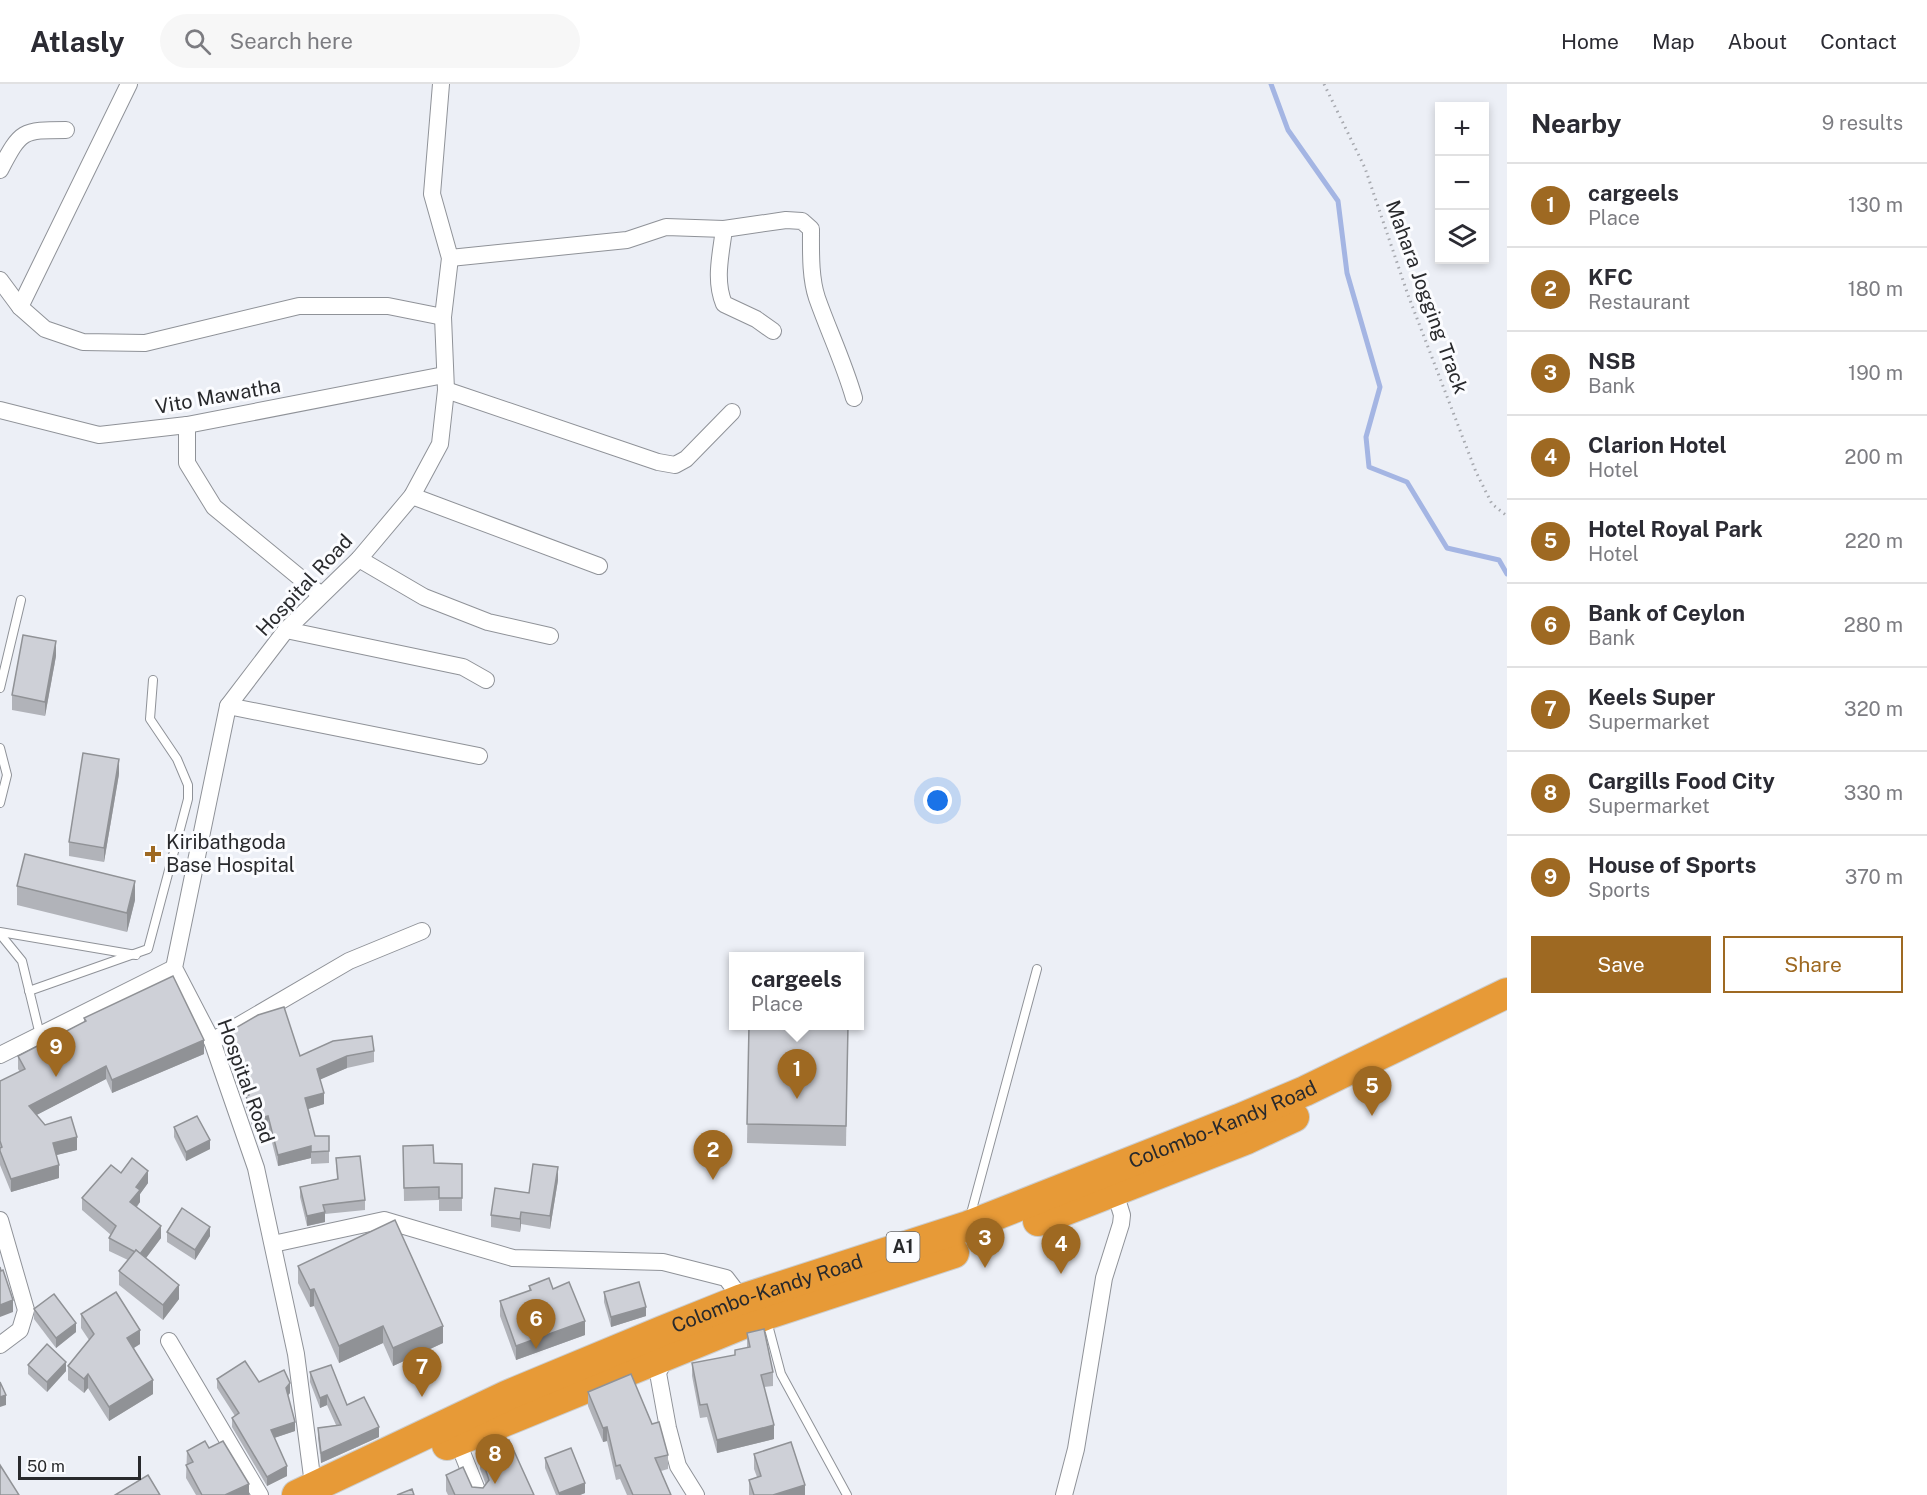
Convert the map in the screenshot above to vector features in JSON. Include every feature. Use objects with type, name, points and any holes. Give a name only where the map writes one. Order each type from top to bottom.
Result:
[{"type":"highway","name":"Colombo-Kandy Road","points":[[754,1307],[964,1249],[1112,1182],[1507,993]]},
{"type":"highway","name":"Colombo-Kandy Road","points":[[308,1492],[508,1395],[665,1342],[968,1226],[1247,1139],[1507,1014]]},
{"type":"highway","name":"Colombo-Kandy Road","points":[[342,1495],[665,1342]]},
{"type":"street","points":[[20,307],[129,84]]},
{"type":"street","name":"Hospital Road","points":[[308,1492],[296,1354],[256,1168],[212,1041],[174,968],[228,706],[286,630],[359,559],[412,496],[440,444],[445,382],[443,317],[450,258],[432,194],[441,84]]},
{"type":"street","points":[[0,170],[15,140],[32,130],[66,130]]},
{"type":"street","points":[[450,258],[627,240],[666,226],[724,229],[786,220],[802,221],[811,229],[816,296],[844,362],[854,398]]},
{"type":"street","points":[[724,229],[719,271],[720,293],[724,304],[756,319],[773,331]]},
{"type":"street","points":[[0,280],[20,307],[45,329],[83,342],[145,343],[299,306],[388,306],[443,317]]},
{"type":"street","points":[[445,382],[658,462],[675,465],[686,459],[732,412]]},
{"type":"street","name":"Vito Mawatha","points":[[0,410],[99,435],[187,425],[445,382]]},
{"type":"street","points":[[187,425],[187,463],[214,507],[321,595]]},
{"type":"street","points":[[412,496],[599,566]]},
{"type":"street","points":[[359,559],[424,597],[488,622],[550,636]]},
{"type":"street","points":[[286,630],[463,667],[486,680]]},
{"type":"street","points":[[228,706],[479,756]]},
{"type":"street","points":[[212,1041],[349,961],[422,931]]},
{"type":"street","points":[[0,1055],[174,968]]},
{"type":"street","points":[[1064,1495],[1076,1449],[1104,1278],[1121,1224],[1122,1215],[1112,1182]]},
{"type":"street","points":[[0,1220],[26,1310],[20,1330],[0,1346]]},
{"type":"street","points":[[273,1244],[384,1220],[513,1258],[663,1262],[726,1278],[754,1307]]},
{"type":"street","points":[[170,1341],[260,1495]]},
{"type":"street","points":[[665,1342],[658,1373],[668,1428],[678,1466],[696,1495]]},
{"type":"street","points":[[457,1440],[479,1495]]},
{"type":"lane","points":[[0,688],[21,600]]},
{"type":"lane","points":[[29,991],[137,955],[148,949],[188,799],[188,785],[177,759],[150,719],[153,680]]},
{"type":"lane","points":[[0,748],[7,775],[0,802]]},
{"type":"lane","points":[[0,933],[137,955]]},
{"type":"lane","points":[[0,933],[21,961],[40,1035]]},
{"type":"lane","points":[[968,1226],[1037,969]]},
{"type":"lane","points":[[754,1307],[781,1374],[847,1495]]},
{"type":"path","name":"Mahara Jogging Track","points":[[1324,84],[1365,168],[1408,295],[1476,472],[1492,504],[1507,516]]},
{"type":"building","points":[[23,635],[56,641],[45,702],[12,695]]},
{"type":"building","points":[[83,753],[119,759],[104,848],[69,842]]},
{"type":"building","points":[[25,854],[135,881],[127,913],[17,886]]},
{"type":"building","points":[[173,976],[204,1040],[112,1080],[106,1066],[29,1106],[45,1125],[71,1117],[77,1137],[53,1143],[59,1165],[11,1179],[0,1151],[2,1147],[0,1141],[0,1081],[25,1069],[18,1056],[86,1021],[84,1018]]},
{"type":"building","points":[[284,1007],[300,1056],[333,1041],[372,1036],[374,1051],[347,1056],[317,1069],[324,1093],[305,1098],[315,1136],[329,1136],[329,1151],[311,1152],[311,1146],[278,1155],[268,1116],[254,1120],[246,1096],[249,1095],[232,1030],[258,1015]]},
{"type":"building","points":[[749,1030],[848,1030],[846,1126],[747,1124]]},
{"type":"building","points":[[197,1116],[210,1140],[186,1152],[174,1127]]},
{"type":"building","points":[[433,1145],[434,1163],[462,1164],[462,1198],[439,1198],[439,1187],[404,1188],[403,1146]]},
{"type":"building","points":[[360,1156],[365,1200],[323,1205],[325,1212],[307,1216],[300,1187],[338,1179],[336,1158]]},
{"type":"building","points":[[132,1158],[148,1171],[136,1187],[140,1190],[130,1202],[161,1226],[140,1254],[109,1238],[116,1226],[82,1198],[111,1165],[121,1173]]},
{"type":"building","points":[[533,1164],[558,1167],[550,1216],[521,1212],[520,1219],[491,1215],[495,1188],[529,1193]]},
{"type":"building","points":[[182,1208],[210,1227],[195,1250],[167,1232]]},
{"type":"building","points":[[395,1220],[443,1326],[393,1348],[383,1326],[339,1346],[314,1289],[310,1290],[298,1266]]},
{"type":"building","points":[[136,1250],[179,1285],[163,1305],[119,1271]]},
{"type":"building","points":[[0,1267],[13,1300],[0,1305]]},
{"type":"building","points":[[549,1278],[553,1289],[569,1282],[585,1321],[516,1346],[500,1301],[531,1290],[529,1286]]},
{"type":"building","points":[[639,1282],[646,1307],[611,1317],[604,1292]]},
{"type":"building","points":[[116,1292],[140,1330],[127,1338],[153,1380],[109,1407],[88,1374],[84,1379],[68,1366],[94,1334],[81,1314]]},
{"type":"building","points":[[54,1294],[76,1323],[56,1338],[34,1309]]},
{"type":"building","points":[[764,1329],[773,1372],[761,1375],[774,1425],[717,1440],[707,1404],[700,1405],[692,1363],[735,1355],[735,1350],[750,1347],[747,1333]]},
{"type":"building","points":[[47,1344],[66,1362],[47,1382],[28,1365]]},
{"type":"building","points":[[245,1361],[259,1382],[284,1370],[290,1383],[286,1388],[295,1422],[271,1430],[287,1466],[267,1477],[232,1418],[239,1413],[217,1379]]},
{"type":"building","points":[[331,1365],[347,1405],[364,1397],[379,1427],[321,1453],[318,1428],[341,1425],[327,1395],[320,1398],[310,1372]]},
{"type":"building","points":[[631,1374],[652,1424],[659,1422],[668,1455],[655,1458],[671,1495],[633,1495],[620,1465],[616,1466],[607,1427],[603,1428],[588,1392]]},
{"type":"building","points":[[0,1382],[6,1395],[0,1397]]},
{"type":"building","points":[[509,1440],[534,1495],[455,1495],[446,1475],[463,1467],[472,1487],[483,1488],[489,1480],[480,1453]]},
{"type":"building","points":[[205,1441],[209,1448],[223,1441],[249,1484],[225,1495],[202,1495],[186,1465],[193,1462],[187,1451]]},
{"type":"building","points":[[791,1442],[805,1485],[773,1495],[754,1495],[749,1480],[761,1476],[754,1454]]},
{"type":"building","points":[[571,1448],[585,1483],[559,1493],[545,1458]]},
{"type":"building","points":[[0,1465],[19,1495],[0,1495]]},
{"type":"building","points":[[148,1475],[160,1495],[115,1495]]},
{"type":"building","points":[[412,1489],[414,1495],[397,1495]]},
{"type":"waterway","points":[[1271,84],[1288,130],[1338,201],[1347,273],[1380,387],[1366,437],[1369,467],[1407,482],[1447,548],[1499,560],[1507,574]]},
{"type":"place","name":"Kiribathgoda Base Hospital","points":[[153,854]]},
{"type":"place","name":"House of Sports","points":[[56,1077]]},
{"type":"place","name":"cargeels","points":[[797,1099]]},
{"type":"place","name":"Hotel Royal Park","points":[[1372,1116]]},
{"type":"place","name":"KFC","points":[[713,1180]]},
{"type":"place","name":"NSB","points":[[985,1268]]},
{"type":"place","name":"Clarion Hotel","points":[[1061,1274]]},
{"type":"place","name":"Bank of Ceylon","points":[[536,1349]]},
{"type":"place","name":"Keels Super","points":[[422,1397]]},
{"type":"place","name":"Cargills Food City","points":[[495,1484]]}]
